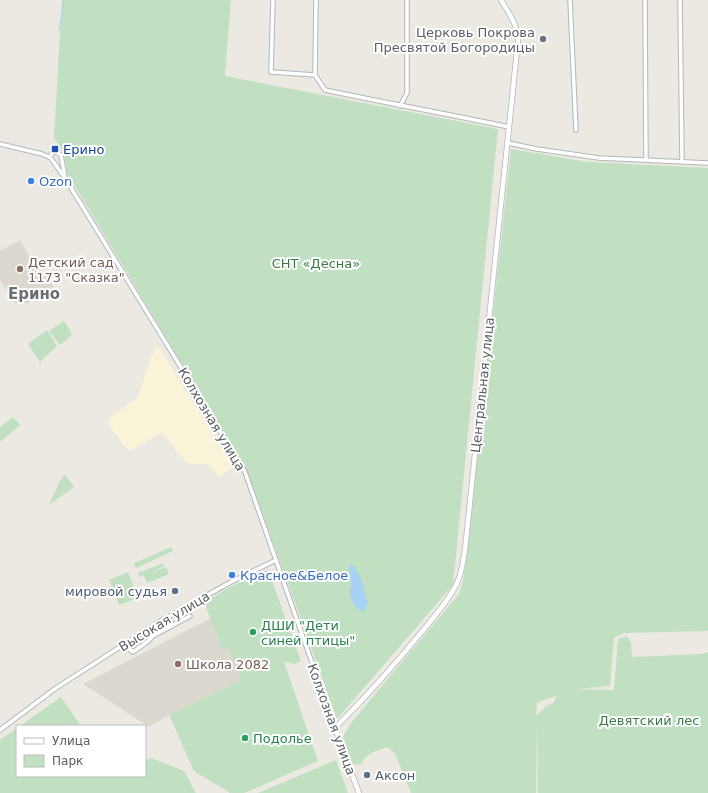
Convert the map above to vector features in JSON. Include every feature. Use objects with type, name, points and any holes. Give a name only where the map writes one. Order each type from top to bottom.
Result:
[{"type":"street","points":[[273,0],[272,72],[315,75]]},
{"type":"street","points":[[316,0],[315,75],[325,90],[509,127]]},
{"type":"street","points":[[400,106],[406,93],[407,0]]},
{"type":"street","name":"Центральная улица","points":[[335,728],[362,701],[428,625],[457,585],[461,573],[465,550],[508,143],[518,32],[514,21],[501,0]]},
{"type":"street","points":[[570,0],[576,130]]},
{"type":"street","points":[[645,0],[646,160]]},
{"type":"street","points":[[680,0],[682,161]]},
{"type":"street","points":[[508,143],[537,149],[599,158],[708,163]]},
{"type":"street","points":[[0,144],[49,157]]},
{"type":"street","name":"Колхозная улица","points":[[65,178],[61,156],[59,153],[53,152],[49,157],[65,178],[245,472],[358,793]]},
{"type":"street","name":"Высокая улица","points":[[0,730],[56,688],[124,645],[202,597],[253,570],[276,560]]},
{"type":"street","points":[[124,645],[133,652],[153,636],[190,616]]},
{"type":"shaded area","name":"Детский сад 1173 \"Сказка\"","points":[[20,240],[31,259],[54,287],[26,304],[23,300],[15,303],[0,280],[0,251]]},
{"type":"shaded area","points":[[158,346],[233,467],[219,477],[208,464],[190,464],[179,455],[162,432],[131,451],[126,448],[109,426],[109,419],[138,397],[151,357]]},
{"type":"shaded area","name":"Школа 2082","points":[[211,618],[222,648],[228,647],[241,680],[169,715],[149,727],[83,684]]},
{"type":"green space","name":"СНТ «Десна»","points":[[62,0],[231,0],[225,76],[498,129],[453,585],[337,719],[248,473],[67,173],[64,155],[54,138]]},
{"type":"green space","name":"Девятский лес","points":[[511,149],[588,162],[708,168],[708,631],[624,633],[614,638],[610,686],[577,689],[614,690],[618,639],[627,636],[631,643],[632,657],[702,654],[708,652],[708,793],[538,793],[537,724],[536,793],[411,793],[395,753],[387,747],[369,755],[361,764],[352,765],[343,737],[351,723],[459,594],[463,581]],"holes":[[[557,696],[553,703],[545,707],[536,716],[537,702]]]},
{"type":"green space","points":[[64,321],[72,335],[60,345],[49,331]]},
{"type":"green space","points":[[47,330],[57,346],[40,362],[28,344]]},
{"type":"green space","points":[[13,417],[20,425],[0,442],[0,427]]},
{"type":"green space","points":[[65,474],[74,487],[49,505],[60,481]]},
{"type":"green space","points":[[171,547],[173,551],[136,568],[134,563]]},
{"type":"green space","points":[[163,563],[164,566],[150,573],[166,567],[169,574],[147,583],[144,575],[139,577],[138,573]]},
{"type":"green space","name":"Подолье","points":[[268,570],[301,661],[295,664],[284,662],[318,761],[244,793],[230,793],[194,771],[169,715],[241,680],[228,647],[222,649],[204,602],[230,587]]},
{"type":"green space","points":[[128,572],[138,598],[119,605],[109,580]]},
{"type":"green space","points":[[61,697],[80,725],[21,725]]},
{"type":"green space","points":[[16,729],[16,777],[146,777],[146,760],[151,758],[184,771],[196,793],[0,793],[0,740]]},
{"type":"green space","points":[[336,760],[348,793],[258,793]]},
{"type":"water","points":[[349,565],[353,565],[361,579],[368,602],[364,612],[356,607],[352,601],[350,594],[351,582]]},
{"type":"waterway","points":[[59,30],[64,3],[63,0]]},
{"type":"place","name":"Церковь Покрова Пресвятой Богородицы","points":[[543,39]]},
{"type":"place","name":"Ерино","points":[[55,149]]},
{"type":"place","name":"Ozon","points":[[31,181]]},
{"type":"place","name":"Детский сад 1173 \"Сказка\"","points":[[20,269]]},
{"type":"place","name":"Красное&Белое","points":[[232,575]]},
{"type":"place","name":"мировой судья","points":[[175,591]]},
{"type":"place","name":"ДШИ \"Дети синей птицы\"","points":[[253,632]]},
{"type":"place","name":"Школа 2082","points":[[178,664]]},
{"type":"place","name":"Подолье","points":[[245,738]]},
{"type":"place","name":"Аксон","points":[[367,775]]},
{"type":"district","name":"Ерино","points":[[34,294]]}]
